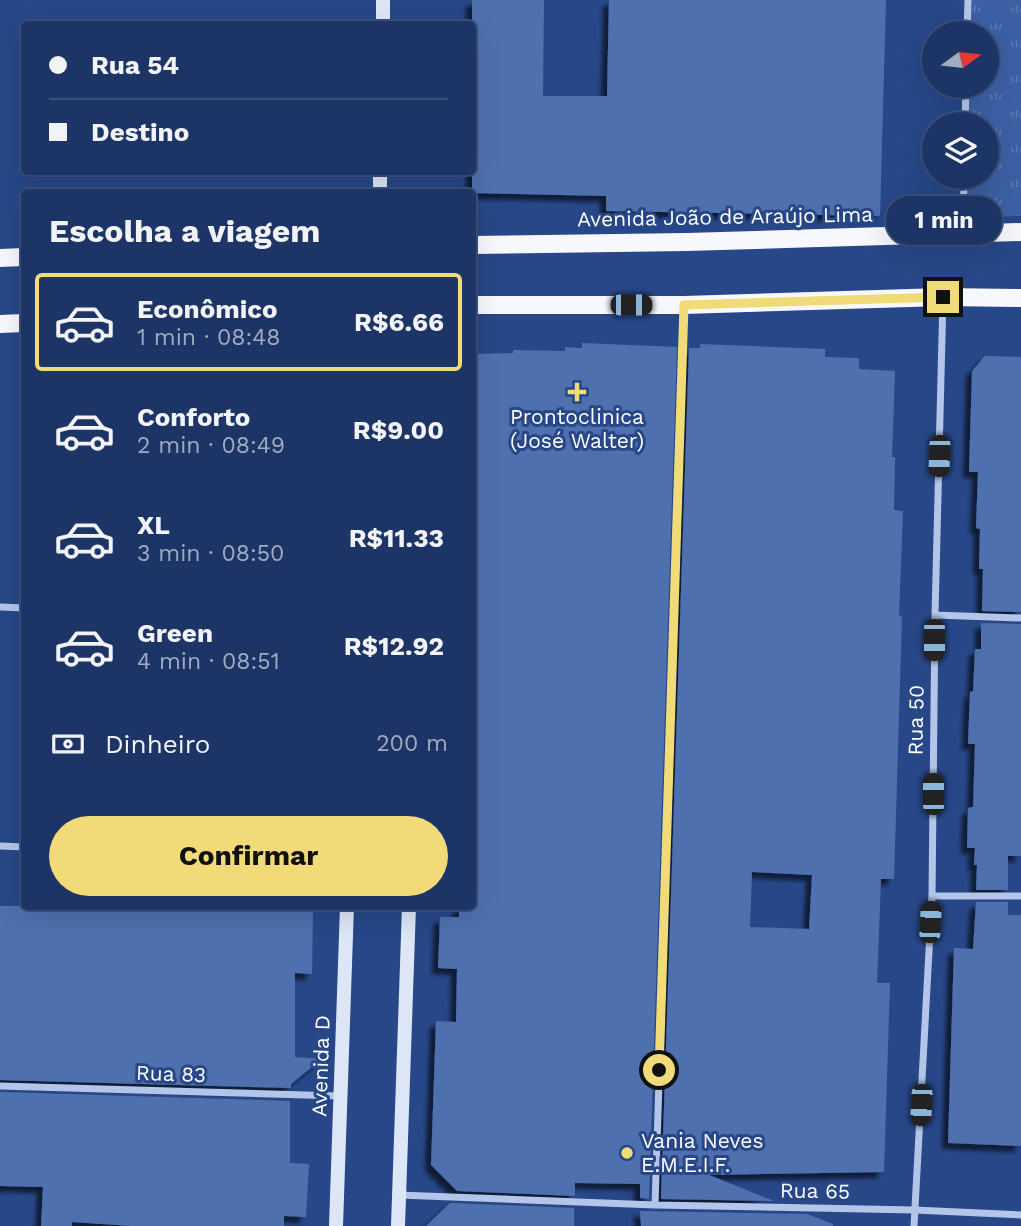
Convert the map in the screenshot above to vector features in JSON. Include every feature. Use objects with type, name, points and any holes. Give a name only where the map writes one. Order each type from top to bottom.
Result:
[{"type":"main road","points":[[383,0],[383,21]]},
{"type":"main road","name":"Avenida João de Araújo Lima","points":[[476,245],[1021,232]]},
{"type":"main road","points":[[0,258],[21,257]]},
{"type":"main road","points":[[476,305],[684,305],[943,297],[1021,298]]},
{"type":"main road","points":[[0,324],[21,323]]},
{"type":"main road","name":"Avenida D","points":[[336,1226],[347,910]]},
{"type":"main road","points":[[398,1226],[409,910]]},
{"type":"street","points":[[967,21],[968,0]]},
{"type":"street","points":[[963,233],[964,189]]},
{"type":"street","name":"Rua 50","points":[[914,1226],[932,896],[935,615],[943,297]]},
{"type":"street","points":[[655,1205],[684,305]]},
{"type":"street","points":[[0,607],[21,608]]},
{"type":"street","points":[[935,615],[1021,618]]},
{"type":"street","points":[[0,846],[21,847]]},
{"type":"street","points":[[932,896],[1021,896]]},
{"type":"street","name":"Rua 83","points":[[0,1086],[341,1096]]},
{"type":"street","name":"Rua 65","points":[[399,1195],[1021,1215]]},
{"type":"green space","points":[[969,0],[1021,0],[1021,216],[983,217],[967,199],[967,189],[999,189],[999,112],[968,112],[968,98],[999,98],[999,21],[969,21]]},
{"type":"building","points":[[472,0],[544,0],[543,96],[607,96],[609,0],[886,0],[880,216],[606,211],[606,196],[476,193],[476,189],[472,189],[472,175],[476,175],[476,21],[472,21]]},
{"type":"building","points":[[582,343],[677,347],[649,1199],[640,1198],[640,1184],[575,1183],[575,1196],[457,1191],[431,1165],[436,1021],[456,1022],[457,969],[438,968],[440,917],[459,917],[459,910],[476,910],[476,354],[582,348]]},
{"type":"building","points":[[700,344],[825,349],[825,357],[859,358],[859,369],[895,371],[892,457],[895,457],[894,510],[903,511],[899,616],[902,617],[894,879],[881,879],[877,983],[890,983],[884,1172],[709,1175],[774,1201],[661,1199],[689,348],[700,348]],"holes":[[[752,872],[812,875],[809,929],[750,927]]]},
{"type":"building","points":[[985,356],[1021,357],[1021,612],[982,611],[983,569],[979,569],[980,529],[976,528],[978,472],[969,472],[972,371]]},
{"type":"building","points":[[981,623],[1021,624],[1021,856],[1008,856],[1008,890],[976,890],[975,848],[967,848],[968,808],[973,807],[975,744],[968,744],[970,692],[973,691],[975,649],[981,649]]},
{"type":"building","points":[[976,902],[1008,902],[1008,915],[1021,915],[1021,1146],[948,1143],[954,948],[973,949]]},
{"type":"building","points":[[0,906],[21,906],[21,910],[313,910],[312,974],[295,973],[295,1057],[322,1059],[291,1084],[291,1088],[0,1080]]},
{"type":"building","points":[[0,1092],[290,1101],[290,1163],[309,1164],[306,1217],[284,1216],[284,1226],[132,1226],[72,1222],[72,1226],[41,1226],[43,1187],[0,1186]]},
{"type":"building","points":[[450,1203],[574,1208],[574,1226],[426,1226]]},
{"type":"building","points":[[640,1211],[807,1214],[833,1226],[641,1226]]},
{"type":"place","name":"Prontoclinica (José Walter)","points":[[577,392]]},
{"type":"place","name":"Vania Neves E.M.E.I.F.","points":[[627,1153]]},
{"type":"route","points":[[659,1070],[684,305],[943,297]]}]
